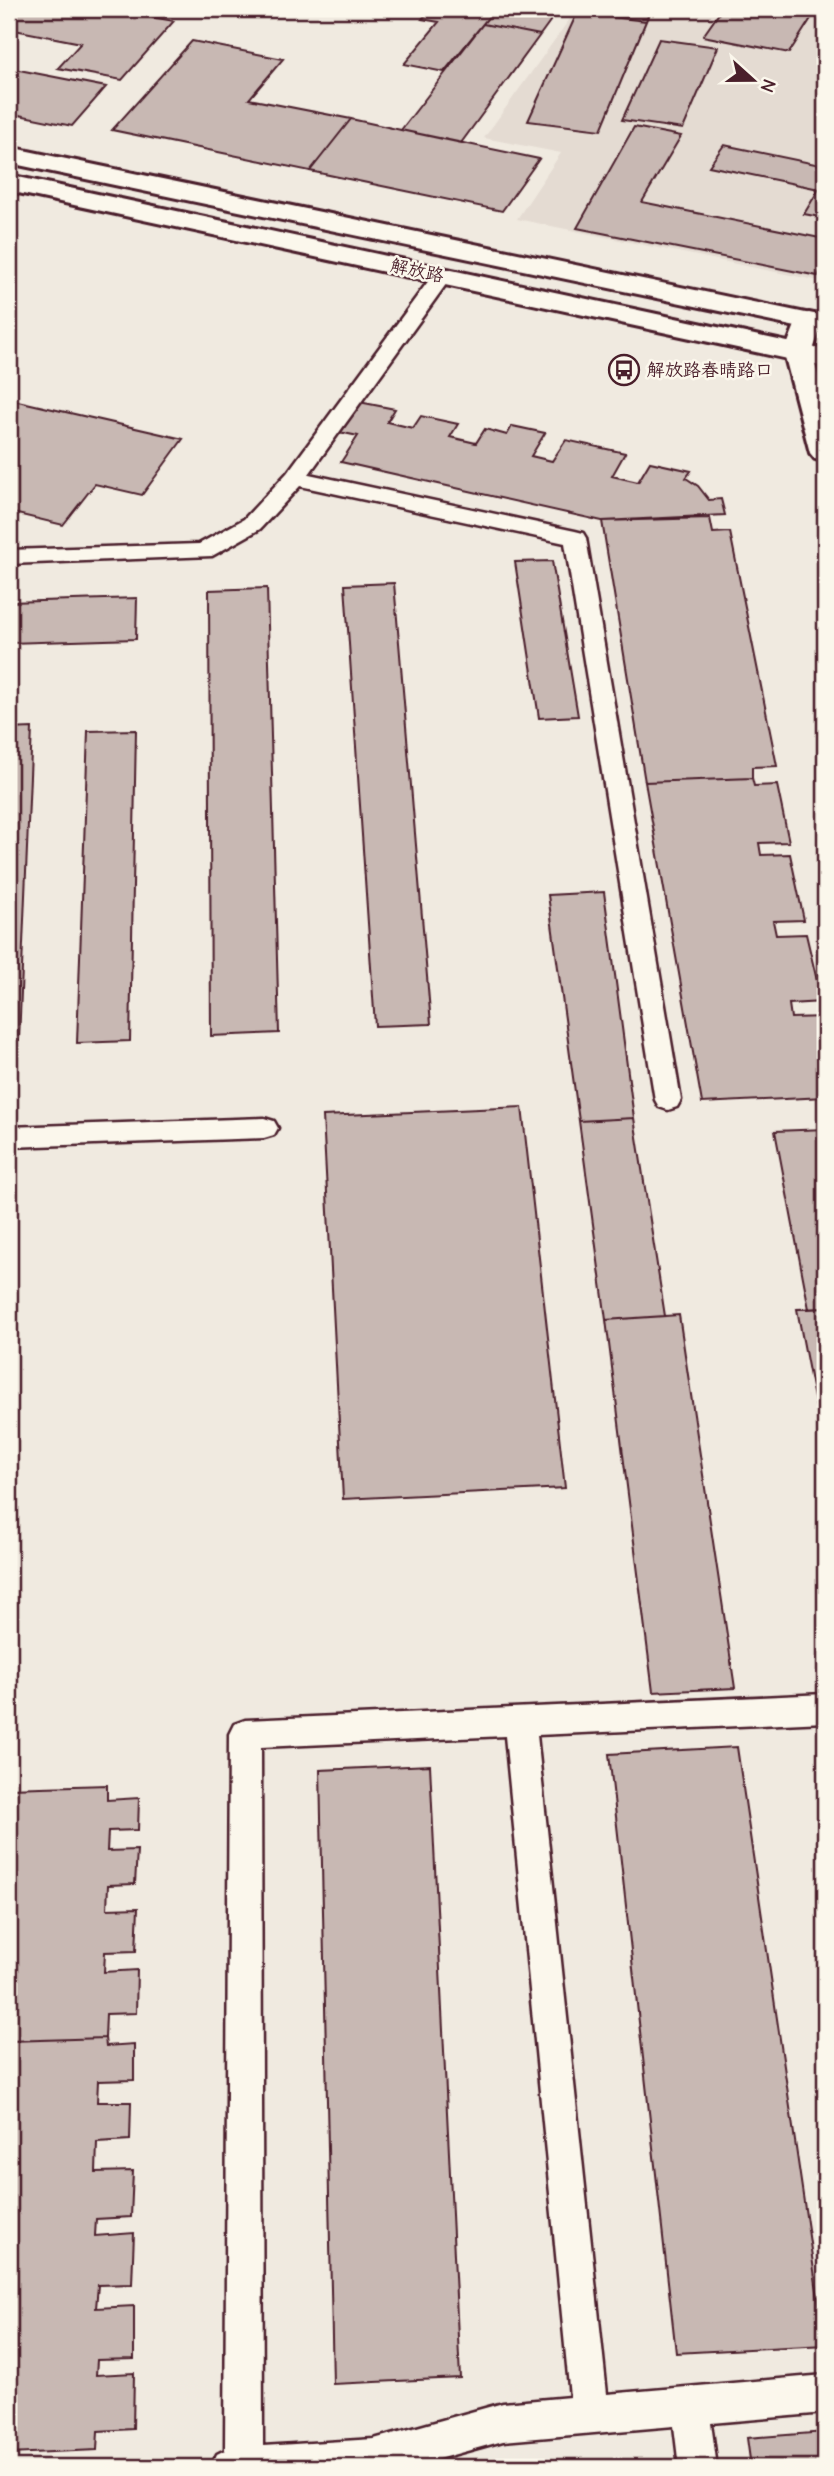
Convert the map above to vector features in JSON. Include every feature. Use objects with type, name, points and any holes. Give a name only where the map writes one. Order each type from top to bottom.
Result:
[{"type":"main road","name":"解放路","points":[[9,155],[817,323]]},
{"type":"main road","name":"解放路","points":[[9,183],[812,356]]},
{"type":"main road","points":[[817,323],[812,356],[825,453]]},
{"type":"lane","points":[[9,557],[204,551],[252,524],[295,478],[442,276]]},
{"type":"lane","points":[[295,478],[575,538],[667,1100]]},
{"type":"lane","points":[[9,1137],[264,1128]]},
{"type":"lane","points":[[825,1708],[244,1734],[237,2467],[374,2463],[503,2422],[825,2394]]},
{"type":"lane","points":[[520,1722],[590,2414]]},
{"type":"lane","points":[[690,2405],[698,2467]]},
{"type":"shaded area","points":[[577,9],[825,9],[825,282],[517,219],[561,153],[484,138]]},
{"type":"building","points":[[9,9],[107,9],[174,21],[122,80],[58,68],[81,43],[9,29]]},
{"type":"building","points":[[431,9],[495,9],[444,72],[404,64],[439,22],[422,19]]},
{"type":"building","points":[[495,9],[534,9],[556,13],[540,35],[483,24]]},
{"type":"building","points":[[595,9],[651,9],[646,21],[593,14]]},
{"type":"building","points":[[722,9],[817,9],[789,53],[703,36]]},
{"type":"building","points":[[577,13],[646,21],[601,130],[528,121]]},
{"type":"building","points":[[483,24],[540,35],[461,143],[401,130]]},
{"type":"building","points":[[659,39],[718,47],[683,129],[622,120]]},
{"type":"building","points":[[192,41],[283,59],[249,99],[351,119],[310,171],[112,130]]},
{"type":"building","points":[[9,68],[106,87],[72,126],[9,113]]},
{"type":"building","points":[[351,119],[539,159],[502,211],[310,171]]},
{"type":"building","points":[[634,127],[681,136],[642,202],[825,239],[825,261],[818,276],[577,228]]},
{"type":"building","points":[[724,145],[825,166],[825,218],[804,214],[819,189],[709,166]]},
{"type":"building","points":[[9,399],[183,439],[142,495],[95,484],[63,525],[9,512]]},
{"type":"building","points":[[359,402],[395,409],[387,422],[413,428],[421,416],[458,424],[450,437],[476,443],[485,429],[507,435],[512,426],[545,433],[531,456],[552,461],[566,440],[625,453],[612,476],[638,482],[650,462],[691,471],[686,478],[698,486],[709,500],[721,499],[725,515],[602,521],[341,462],[358,436],[339,432]]},
{"type":"building","points":[[710,518],[713,533],[730,532],[777,766],[752,767],[752,778],[645,782],[602,521]]},
{"type":"building","points":[[552,561],[578,716],[539,718],[515,562]]},
{"type":"building","points":[[394,583],[431,1024],[375,1026],[345,585]]},
{"type":"building","points":[[267,588],[279,1033],[211,1036],[209,590]]},
{"type":"building","points":[[137,598],[136,639],[9,643],[9,602]]},
{"type":"building","points":[[32,728],[19,1040],[9,1040],[9,729]]},
{"type":"building","points":[[136,730],[130,1041],[77,1043],[88,731]]},
{"type":"building","points":[[752,778],[754,786],[777,785],[789,842],[759,843],[761,855],[790,854],[804,920],[773,921],[776,935],[806,934],[822,1002],[789,1004],[791,1018],[824,1017],[825,1097],[702,1103],[645,782]]},
{"type":"building","points":[[604,892],[634,1118],[579,1121],[548,895]]},
{"type":"building","points":[[522,1107],[565,1488],[343,1499],[323,1116]]},
{"type":"building","points":[[634,1118],[665,1316],[606,1320],[579,1121]]},
{"type":"building","points":[[825,1129],[825,1308],[809,1309],[775,1131]]},
{"type":"building","points":[[825,1308],[825,1456],[797,1309]]},
{"type":"building","points":[[679,1315],[735,1688],[653,1692],[606,1320]]},
{"type":"building","points":[[737,1747],[825,2345],[676,2353],[609,1754]]},
{"type":"building","points":[[430,1765],[460,2378],[333,2384],[320,1770]]},
{"type":"building","points":[[107,1785],[107,1800],[139,1798],[138,1830],[108,1831],[107,1851],[137,1850],[135,1884],[108,1885],[107,1909],[138,1908],[136,1951],[105,1952],[104,1972],[137,1970],[136,2013],[106,2014],[105,2038],[9,2041],[9,1788]]},
{"type":"building","points":[[105,2038],[106,2046],[134,2044],[134,2080],[98,2081],[97,2102],[131,2102],[130,2140],[97,2142],[96,2172],[133,2171],[131,2217],[96,2219],[95,2236],[134,2233],[132,2284],[98,2285],[96,2308],[134,2306],[134,2359],[97,2360],[96,2375],[134,2373],[133,2429],[98,2431],[97,2450],[9,2454],[9,2041]]},
{"type":"building","points":[[825,2432],[825,2467],[751,2467],[747,2438]]},
{"type":"place","name":"解放路春晴路口","points":[[624,370]]}]
